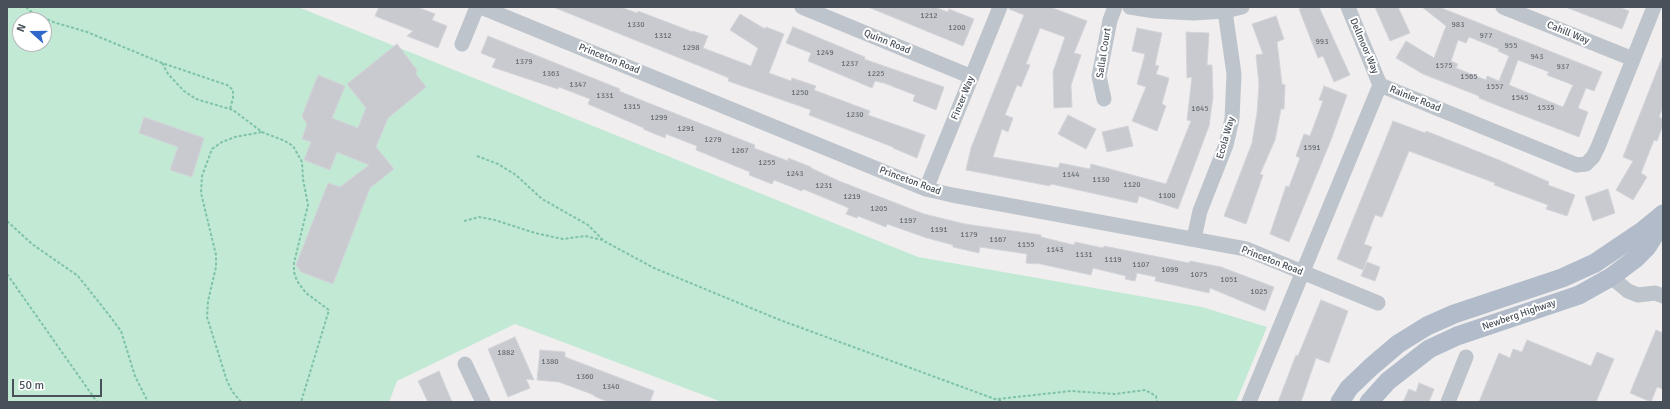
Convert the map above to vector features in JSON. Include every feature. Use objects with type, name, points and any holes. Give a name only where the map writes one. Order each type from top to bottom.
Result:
[{"type":"main road","points":[[1340,402],[1349,388],[1371,367],[1398,344],[1427,326],[1454,314],[1562,278],[1595,263],[1641,232],[1663,214]]},
{"type":"main road","name":"Newberg Highway","points":[[1369,402],[1388,382],[1429,349],[1457,336],[1579,295],[1611,277],[1635,259],[1646,247],[1663,222]]},
{"type":"main road","points":[[1352,402],[1371,367]]},
{"type":"street","points":[[462,44],[477,7]]},
{"type":"street","name":"Princeton Road","points":[[481,7],[926,189],[952,195],[1194,238],[1246,249],[1378,303]]},
{"type":"street","name":"Quinn Road","points":[[802,7],[972,77]]},
{"type":"street","name":"Finzer Way","points":[[926,189],[1000,7]]},
{"type":"street","name":"Sallal Court","points":[[1104,99],[1099,80],[1099,72],[1110,20],[1115,7]]},
{"type":"street","points":[[1130,7],[1176,13],[1224,11],[1242,7]]},
{"type":"street","name":"Dellmoor Way","points":[[1348,7],[1380,85]]},
{"type":"street","name":"Cahill Way","points":[[1503,7],[1633,59]]},
{"type":"street","name":"Rainier Road","points":[[1249,402],[1380,85],[1567,161],[1586,164],[1593,157],[1654,7]]},
{"type":"street","name":"Ecola Way","points":[[1194,238],[1200,211],[1226,145],[1232,119],[1235,90],[1233,62],[1224,11]]},
{"type":"street","points":[[1611,277],[1628,291],[1638,295],[1655,293],[1663,296]]},
{"type":"street","points":[[1448,402],[1466,356]]},
{"type":"street","points":[[465,364],[483,402]]},
{"type":"path","points":[[26,7],[30,11],[54,22],[87,32],[162,63],[227,85],[232,90],[233,98],[230,109]]},
{"type":"path","points":[[162,63],[168,74],[184,91],[196,99],[233,110],[262,132],[276,136],[293,146],[302,162],[303,179],[308,205],[294,263],[294,272],[297,281],[306,293],[329,310],[301,402]]},
{"type":"path","points":[[241,402],[232,391],[227,381],[207,317],[208,301],[216,267],[216,255],[201,193],[202,176],[212,149],[222,142],[262,132]]},
{"type":"path","points":[[477,156],[498,164],[516,174],[542,198],[588,225],[604,241]]},
{"type":"path","points":[[464,221],[479,217],[534,233],[563,239],[585,236],[604,241],[654,268],[780,320],[1003,402]]},
{"type":"path","points":[[7,221],[32,244],[78,276],[109,315],[121,331],[136,376],[148,402]]},
{"type":"path","points":[[7,274],[97,402]]},
{"type":"path","points":[[996,399],[1071,391],[1115,394],[1145,390],[1156,396],[1157,402]]},
{"type":"green space","points":[[7,7],[298,7],[918,257],[1202,307],[1267,327],[1236,402],[722,402],[515,324],[397,381],[389,402],[7,402]]},
{"type":"building","points":[[379,7],[417,7],[435,14],[432,20],[447,26],[438,48],[407,36],[413,31],[375,16]]},
{"type":"building","points":[[553,7],[620,7],[637,13],[638,11],[693,32],[708,36],[703,48],[751,66],[758,48],[730,30],[740,14],[765,29],[766,27],[784,34],[769,73],[791,81],[792,78],[816,86],[814,90],[870,111],[868,115],[925,135],[917,158],[893,147],[809,115],[811,110],[728,81],[729,78]]},
{"type":"building","points":[[868,7],[934,7],[948,12],[949,9],[974,19],[963,46]]},
{"type":"building","points":[[1009,7],[1050,7],[1087,21],[1074,53],[1081,55],[1071,85],[1072,107],[1054,108],[1053,72],[1065,37],[1040,28],[1026,64],[1030,65],[1021,87],[1017,85],[1005,115],[1013,118],[1008,132],[1002,129],[993,157],[1058,168],[1060,163],[1090,169],[1091,164],[1166,184],[1191,121],[1187,120],[1192,77],[1187,78],[1186,32],[1209,33],[1207,65],[1212,65],[1213,97],[1209,126],[1178,209],[1139,196],[1137,203],[1051,184],[1050,186],[966,170],[971,148],[1024,15],[1009,9]]},
{"type":"building","points":[[1304,7],[1319,7],[1350,75],[1334,82],[1323,56],[1318,58],[1299,9]]},
{"type":"building","points":[[1375,7],[1398,7],[1410,33],[1390,41]]},
{"type":"building","points":[[1422,7],[1439,7],[1602,72],[1594,91],[1586,88],[1578,108],[1588,112],[1579,137],[1479,98],[1479,96],[1423,74],[1396,58],[1406,41],[1434,58],[1446,26]],"holes":[[[1469,37],[1499,49],[1498,51],[1509,56],[1499,81],[1487,76],[1486,80],[1456,68],[1458,64],[1451,61],[1458,40],[1466,43]],[[1518,60],[1549,72],[1547,75],[1573,85],[1563,107],[1509,85]]]},
{"type":"building","points":[[1619,7],[1629,11],[1622,29],[1568,8]]},
{"type":"building","points":[[1276,16],[1284,39],[1277,42],[1282,84],[1285,85],[1284,109],[1281,109],[1275,140],[1260,174],[1263,175],[1246,224],[1224,216],[1252,143],[1257,113],[1259,85],[1256,55],[1263,54],[1252,24]]},
{"type":"building","points":[[793,27],[865,57],[864,59],[944,87],[936,110],[913,101],[915,95],[884,83],[875,81],[872,88],[808,61],[811,53],[786,43]]},
{"type":"building","points":[[1137,28],[1162,33],[1155,65],[1159,66],[1156,74],[1169,78],[1162,104],[1166,106],[1157,131],[1132,121],[1146,87],[1137,84],[1145,54],[1132,51]]},
{"type":"building","points":[[488,36],[620,89],[619,91],[755,145],[754,148],[788,161],[788,158],[811,167],[839,181],[924,214],[965,224],[1041,235],[1041,237],[1074,245],[1075,242],[1103,248],[1104,246],[1189,263],[1190,261],[1221,267],[1274,287],[1265,311],[1210,288],[1209,293],[1155,281],[1156,277],[1137,273],[1135,281],[1125,279],[1126,276],[1093,268],[1091,275],[1036,263],[1026,263],[1027,254],[980,247],[979,253],[953,247],[953,245],[927,238],[887,224],[886,227],[858,216],[857,218],[846,214],[849,208],[803,189],[802,191],[774,180],[772,184],[749,175],[750,172],[696,150],[697,146],[666,134],[665,138],[588,104],[590,99],[559,87],[558,89],[492,67],[496,59],[481,53]]},
{"type":"building","points":[[397,44],[417,70],[416,74],[426,87],[388,118],[376,147],[394,169],[370,188],[333,284],[301,272],[296,265],[328,183],[340,187],[369,165],[337,152],[330,170],[304,160],[311,142],[302,139],[307,124],[302,116],[318,75],[345,86],[332,118],[358,128],[366,108],[347,84]]},
{"type":"building","points":[[1662,58],[1663,107],[1659,117],[1663,119],[1663,125],[1657,141],[1654,140],[1641,173],[1647,177],[1633,200],[1616,190],[1633,161],[1623,157]]},
{"type":"building","points":[[1324,86],[1347,95],[1331,140],[1289,242],[1270,234],[1286,186],[1289,187],[1300,158],[1296,156],[1304,134],[1310,136],[1323,101],[1319,100]]},
{"type":"building","points":[[1068,115],[1096,129],[1086,149],[1058,134]]},
{"type":"building","points":[[144,117],[204,138],[192,177],[170,170],[178,147],[139,133]]},
{"type":"building","points":[[1393,121],[1425,133],[1426,131],[1499,160],[1549,182],[1548,185],[1575,195],[1567,216],[1546,209],[1548,205],[1494,185],[1495,183],[1409,151],[1382,217],[1375,215],[1364,244],[1372,247],[1363,270],[1337,259]]},
{"type":"building","points":[[1128,126],[1133,146],[1107,152],[1102,132]]},
{"type":"building","points":[[1608,189],[1615,213],[1593,221],[1585,197]]},
{"type":"building","points":[[1367,262],[1380,267],[1375,281],[1361,276]]},
{"type":"building","points":[[1321,300],[1348,311],[1329,363],[1316,358],[1301,402],[1278,402],[1296,355],[1298,356]]},
{"type":"building","points":[[1656,330],[1663,333],[1663,389],[1657,387],[1651,402],[1630,393]]},
{"type":"building","points":[[515,337],[534,380],[526,379],[530,388],[508,397],[488,349]]},
{"type":"building","points":[[1527,340],[1591,366],[1597,352],[1614,359],[1596,402],[1479,402],[1499,353],[1510,358],[1513,349],[1522,352]]},
{"type":"building","points":[[540,350],[565,352],[565,357],[654,391],[650,402],[608,402],[559,382],[537,380]]},
{"type":"building","points":[[439,371],[452,402],[428,402],[418,381]]},
{"type":"building","points":[[1419,383],[1434,389],[1429,402],[1403,402],[1409,389],[1416,392]]}]
